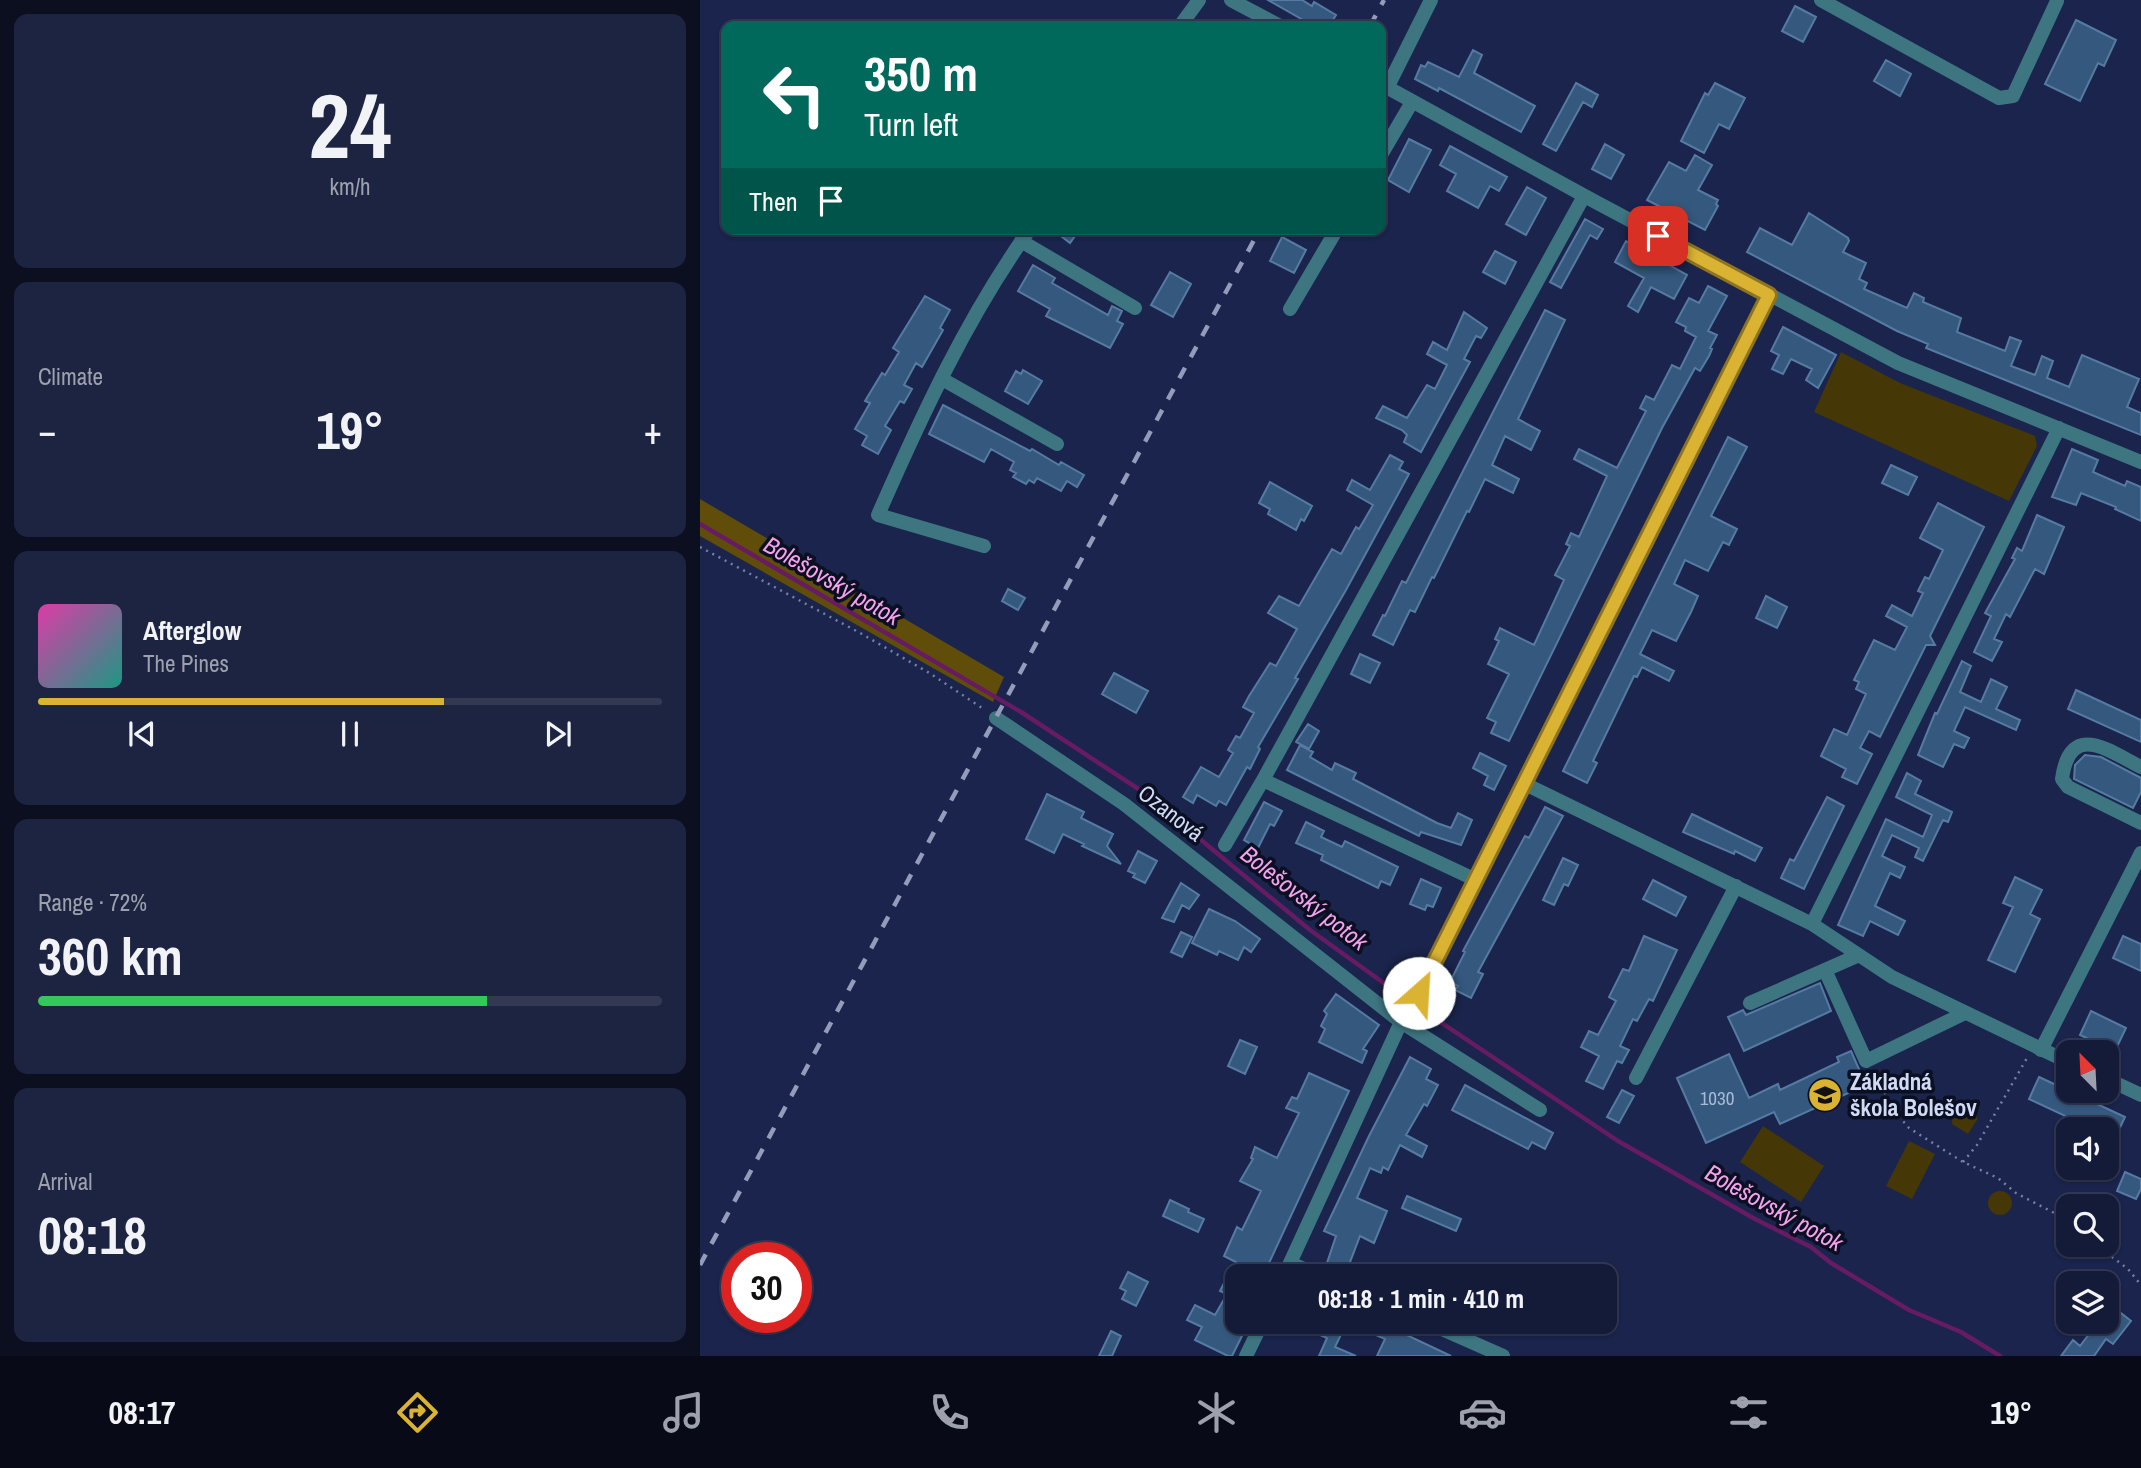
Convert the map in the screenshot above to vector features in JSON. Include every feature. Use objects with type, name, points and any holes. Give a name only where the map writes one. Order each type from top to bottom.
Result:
[{"type":"street","points":[[1184,21],[1199,0]]},
{"type":"street","points":[[1231,0],[1271,21]]},
{"type":"street","points":[[1386,82],[1432,0]]},
{"type":"street","points":[[1821,0],[1999,98],[2013,96],[2057,1]]},
{"type":"street","points":[[1386,87],[1898,363],[2141,462]]},
{"type":"street","points":[[1386,146],[1412,102]]},
{"type":"street","points":[[1225,845],[1584,196]]},
{"type":"street","points":[[984,546],[878,514],[942,379],[980,307],[1025,235],[1135,308]]},
{"type":"street","points":[[1290,309],[1333,235]]},
{"type":"street","points":[[1289,1264],[1401,1022],[1414,1003],[1769,295]]},
{"type":"street","points":[[942,379],[1057,444]]},
{"type":"street","points":[[1812,924],[2059,428]]},
{"type":"street","name":"Ozanová","points":[[996,718],[1124,804],[1401,1022],[1540,1110]]},
{"type":"street","points":[[2141,767],[2094,743],[2079,745],[2071,753],[2064,767],[2062,779],[2068,787],[2141,823]]},
{"type":"street","points":[[1263,780],[1474,879]]},
{"type":"street","points":[[1523,783],[1812,924],[1892,977],[2035,1052],[2056,1058]]},
{"type":"street","points":[[2035,1052],[2141,853]]},
{"type":"street","points":[[1636,1078],[1735,886]]},
{"type":"street","points":[[1750,1003],[1859,955]]},
{"type":"street","points":[[1825,971],[1867,1061],[1965,1013]]},
{"type":"street","points":[[2119,1085],[2141,1095]]},
{"type":"street","points":[[1246,1356],[1257,1334]]},
{"type":"street","points":[[1453,1334],[1503,1356]]},
{"type":"path","points":[[700,547],[931,674],[996,718]]},
{"type":"path","points":[[1963,1162],[1978,1145],[2035,1052]]},
{"type":"path","points":[[1867,1061],[1896,1113],[1909,1128],[1963,1162],[1998,1178],[2011,1189],[2056,1214]]},
{"type":"path","points":[[2007,1194],[2011,1189]]},
{"type":"path","points":[[2112,1257],[2128,1269],[2141,1285]]},
{"type":"shaded area","points":[[1841,352],[1900,383],[2035,436],[2037,446],[2009,501],[1814,412]]},
{"type":"shaded area","points":[[700,499],[1004,677],[993,702],[700,536]]},
{"type":"shaded area","points":[[1953,1104],[1977,1106],[1977,1120],[1968,1134],[1952,1124]]},
{"type":"shaded area","points":[[1763,1126],[1824,1166],[1801,1202],[1740,1162]]},
{"type":"shaded area","points":[[1909,1141],[1935,1154],[1912,1199],[1886,1186]]},
{"type":"shaded area","points":[[2000,1191],[2008,1195],[2012,1203],[2008,1211],[2000,1215],[1992,1211],[1988,1203],[1992,1195]]},
{"type":"building","points":[[1268,0],[1302,0],[1312,6],[1314,2],[1336,15],[1332,21],[1303,20]]},
{"type":"building","points":[[1795,6],[1816,17],[1803,42],[1782,31]]},
{"type":"building","points":[[2076,20],[2116,40],[2104,66],[2098,63],[2080,101],[2045,84]]},
{"type":"building","points":[[1473,50],[1482,55],[1474,73],[1535,106],[1521,132],[1439,88],[1438,91],[1415,79],[1421,65],[1425,67],[1428,62],[1459,77]]},
{"type":"building","points":[[1886,60],[1911,74],[1900,96],[1874,81]]},
{"type":"building","points":[[1576,83],[1598,95],[1592,107],[1583,102],[1556,151],[1543,144]]},
{"type":"building","points":[[1715,83],[1745,98],[1729,129],[1719,124],[1704,153],[1681,141],[1705,93],[1708,95]]},
{"type":"building","points":[[1409,139],[1431,150],[1409,192],[1388,180]]},
{"type":"building","points":[[1605,144],[1624,155],[1611,179],[1592,169]]},
{"type":"building","points":[[1450,146],[1507,177],[1499,191],[1490,186],[1478,208],[1447,191],[1456,174],[1440,165]]},
{"type":"building","points":[[1695,155],[1712,165],[1698,190],[1718,200],[1718,206],[1705,230],[1647,200],[1669,162],[1686,171]]},
{"type":"building","points":[[1527,187],[1546,198],[1526,235],[1506,224]]},
{"type":"building","points":[[1809,213],[1848,238],[1843,252],[1866,263],[1859,279],[1867,283],[1864,289],[1907,308],[1914,293],[1924,298],[1923,302],[1961,318],[1957,332],[2005,351],[2010,337],[2021,341],[2011,366],[2035,375],[2042,356],[2053,361],[2047,378],[2069,387],[2082,355],[2139,379],[2127,407],[2141,413],[2141,435],[1926,348],[1928,344],[1897,331],[1747,252],[1760,228],[1792,245]]},
{"type":"building","points":[[1585,219],[1603,229],[1597,239],[1590,235],[1561,288],[1550,282]]},
{"type":"building","points":[[1060,235],[1076,235],[1070,243]]},
{"type":"building","points":[[1282,237],[1306,250],[1294,273],[1270,261]]},
{"type":"building","points":[[1626,241],[1687,275],[1674,299],[1651,287],[1638,312],[1628,306],[1644,278],[1615,262]]},
{"type":"building","points":[[1495,251],[1516,262],[1505,284],[1483,272]]},
{"type":"building","points":[[1033,265],[1055,278],[1052,283],[1108,315],[1112,306],[1122,311],[1117,321],[1123,324],[1110,348],[1046,316],[1050,309],[1018,291]]},
{"type":"building","points":[[1170,272],[1191,284],[1173,317],[1151,305]]},
{"type":"building","points":[[1708,286],[1727,296],[1708,331],[1717,335],[1709,356],[1700,371],[1695,368],[1662,428],[1509,741],[1491,733],[1496,722],[1487,718],[1509,674],[1488,664],[1499,641],[1495,639],[1500,628],[1534,645],[1564,580],[1555,575],[1570,546],[1566,544],[1571,533],[1579,537],[1607,476],[1574,459],[1579,449],[1617,468],[1646,411],[1640,408],[1646,396],[1654,400],[1672,365],[1680,369],[1696,337],[1676,322],[1689,298],[1699,303]]},
{"type":"building","points":[[925,296],[950,310],[940,328],[943,330],[922,367],[916,363],[904,385],[912,389],[904,403],[900,401],[885,426],[891,430],[878,454],[862,445],[867,436],[855,429],[870,403],[865,401],[899,352],[893,348]]},
{"type":"building","points":[[1545,310],[1565,320],[1518,419],[1540,431],[1531,450],[1505,436],[1492,465],[1519,479],[1513,493],[1485,479],[1434,578],[1432,577],[1415,612],[1410,610],[1393,645],[1373,635],[1402,581],[1406,583]]},
{"type":"building","points":[[1464,312],[1487,328],[1481,338],[1476,336],[1464,359],[1470,362],[1421,452],[1404,442],[1407,435],[1402,430],[1376,418],[1383,406],[1407,418],[1427,385],[1435,389],[1447,365],[1427,354],[1433,342],[1447,350]]},
{"type":"building","points":[[1783,327],[1836,355],[1818,388],[1806,380],[1812,369],[1791,359],[1783,374],[1772,369],[1779,355],[1771,351]]},
{"type":"building","points":[[1023,370],[1042,381],[1028,404],[1005,391],[1016,371],[1021,374]]},
{"type":"building","points":[[943,405],[1030,451],[1032,449],[1059,465],[1061,462],[1084,475],[1077,487],[1067,481],[1061,491],[1037,478],[1034,483],[1029,480],[1026,484],[1013,477],[1016,473],[1010,470],[1014,462],[991,449],[984,462],[929,434]]},
{"type":"building","points":[[1728,437],[1747,447],[1711,516],[1737,529],[1729,545],[1723,542],[1708,571],[1685,560],[1674,584],[1698,596],[1691,612],[1676,641],[1652,630],[1640,654],[1674,671],[1669,681],[1642,667],[1637,677],[1634,676],[1593,761],[1597,763],[1587,783],[1563,771]]},
{"type":"building","points":[[2072,449],[2098,460],[2093,472],[2125,486],[2127,481],[2141,487],[2141,521],[2115,509],[2116,507],[2081,493],[2076,505],[2052,497]]},
{"type":"building","points":[[1390,455],[1403,462],[1399,469],[1409,474],[1295,678],[1298,679],[1258,747],[1260,749],[1250,769],[1247,767],[1226,805],[1219,801],[1216,806],[1197,795],[1193,803],[1183,797],[1201,767],[1219,777],[1233,753],[1228,750],[1236,736],[1240,738],[1254,713],[1243,707],[1270,663],[1276,666],[1297,629],[1268,613],[1279,596],[1299,606],[1332,549],[1341,554],[1356,527],[1359,529],[1373,505],[1347,490],[1352,480],[1370,490]]},
{"type":"building","points":[[1891,465],[1917,477],[1908,495],[1882,483]]},
{"type":"building","points":[[1270,482],[1312,506],[1296,530],[1268,514],[1270,509],[1259,503]]},
{"type":"building","points":[[1938,503],[1984,527],[1930,636],[1935,645],[1926,645],[1880,737],[1869,731],[1860,748],[1872,754],[1857,784],[1842,777],[1846,769],[1821,756],[1834,729],[1847,735],[1866,694],[1856,689],[1859,682],[1854,680],[1874,640],[1895,650],[1907,627],[1886,616],[1892,605],[1912,616],[1923,593],[1918,591],[1925,577],[1929,579],[1943,550],[1920,538]]},
{"type":"building","points":[[2037,515],[2064,527],[2044,574],[2035,569],[2010,617],[2006,614],[1994,639],[2002,642],[1992,661],[1974,652],[1991,616],[1985,613],[2015,559],[2012,558],[2017,548],[2022,551]]},
{"type":"building","points":[[1008,589],[1025,598],[1018,610],[1002,601]]},
{"type":"building","points":[[1766,596],[1787,607],[1777,628],[1756,618]]},
{"type":"building","points":[[1360,654],[1380,663],[1370,683],[1351,674]]},
{"type":"building","points":[[1962,661],[1971,666],[1960,692],[1981,702],[1991,679],[2007,687],[1996,709],[2020,720],[2016,730],[1965,707],[1954,731],[1969,738],[1964,748],[1954,744],[1943,767],[1918,755],[1935,713],[1937,714]]},
{"type":"building","points":[[1114,673],[1148,691],[1136,713],[1102,694]]},
{"type":"building","points":[[2076,690],[2141,720],[2141,742],[2068,709]]},
{"type":"building","points":[[1308,724],[1319,731],[1309,749],[1296,742]]},
{"type":"building","points":[[1300,745],[1313,752],[1310,757],[1332,770],[1335,763],[1356,773],[1353,779],[1437,823],[1451,828],[1458,813],[1472,820],[1461,845],[1421,832],[1419,836],[1287,770]]},
{"type":"building","points":[[1480,753],[1506,766],[1494,790],[1484,785],[1488,776],[1473,768]]},
{"type":"building","points":[[2085,755],[2101,757],[2141,778],[2141,792],[2133,808],[2074,779],[2075,765]]},
{"type":"building","points":[[1907,773],[1921,781],[1915,794],[1952,812],[1948,822],[1943,820],[1923,861],[1915,857],[1919,848],[1892,835],[1882,856],[1905,867],[1900,878],[1890,873],[1875,906],[1905,921],[1898,935],[1870,921],[1863,936],[1838,925],[1886,819],[1923,837],[1932,815],[1896,797]]},
{"type":"building","points":[[1047,794],[1084,812],[1081,818],[1113,834],[1107,846],[1121,864],[1063,834],[1054,853],[1026,839]]},
{"type":"building","points":[[1827,797],[1844,806],[1804,889],[1781,878],[1790,859],[1794,861]]},
{"type":"building","points":[[1264,802],[1282,811],[1274,826],[1270,824],[1258,848],[1244,840]]},
{"type":"building","points":[[1545,807],[1563,816],[1478,972],[1483,974],[1471,998],[1455,990],[1458,986],[1450,982],[1465,952],[1463,951],[1525,836],[1529,838]]},
{"type":"building","points":[[1692,814],[1762,848],[1755,861],[1683,832]]},
{"type":"building","points":[[1306,822],[1324,831],[1321,837],[1342,847],[1345,841],[1398,867],[1390,885],[1381,881],[1378,888],[1321,860],[1323,855],[1296,843]]},
{"type":"building","points":[[1138,851],[1157,861],[1145,883],[1128,871]]},
{"type":"building","points":[[1563,858],[1578,865],[1568,886],[1564,884],[1554,905],[1543,900]]},
{"type":"building","points":[[2015,877],[2042,890],[2030,914],[2040,919],[2015,972],[1988,960],[2013,907],[2003,903]]},
{"type":"building","points":[[1421,879],[1441,888],[1433,907],[1427,905],[1425,910],[1410,904]]},
{"type":"building","points":[[1653,880],[1686,897],[1676,916],[1643,899]]},
{"type":"building","points":[[1181,883],[1199,895],[1189,909],[1182,905],[1174,922],[1162,918]]},
{"type":"building","points":[[1209,909],[1235,921],[1260,939],[1251,952],[1244,947],[1238,960],[1219,951],[1217,955],[1192,943]]},
{"type":"building","points":[[1181,932],[1192,937],[1182,957],[1171,952]]},
{"type":"building","points":[[1644,936],[1677,950],[1653,1001],[1649,999],[1637,1021],[1633,1019],[1620,1046],[1629,1050],[1622,1063],[1617,1061],[1603,1089],[1586,1081],[1599,1056],[1581,1047],[1589,1031],[1598,1035],[1616,1001],[1609,997],[1623,969],[1629,971]]},
{"type":"building","points":[[2123,936],[2141,944],[2141,971],[2113,958]]},
{"type":"building","points":[[1820,983],[1831,1011],[1744,1051],[1728,1017],[1743,1010],[1746,1015]]},
{"type":"building","points":[[1336,994],[1379,1025],[1363,1049],[1367,1051],[1362,1063],[1319,1042],[1325,1029],[1321,1026],[1327,1014],[1324,1011]]},
{"type":"building","points":[[2091,1011],[2126,1028],[2119,1043],[2119,1040],[2091,1040],[2080,1035]]},
{"type":"building","points":[[1240,1040],[1257,1047],[1245,1074],[1228,1066]]},
{"type":"building","points":[[1851,1051],[1866,1085],[1780,1124],[1774,1112],[1706,1143],[1677,1078],[1729,1054],[1749,1098],[1778,1084],[1780,1090],[1839,1062],[1837,1057]]},
{"type":"building","points":[[1410,1057],[1431,1069],[1426,1079],[1438,1085],[1406,1135],[1427,1146],[1422,1157],[1400,1145],[1388,1170],[1383,1167],[1381,1173],[1370,1168],[1357,1198],[1387,1211],[1374,1243],[1360,1236],[1349,1264],[1330,1264],[1327,1263],[1336,1236],[1324,1231]]},
{"type":"building","points":[[1309,1073],[1349,1091],[1269,1264],[1240,1264],[1224,1256],[1237,1227],[1242,1230],[1261,1191],[1240,1181],[1253,1159],[1251,1158],[1255,1147],[1277,1158],[1299,1113],[1286,1108],[1292,1097],[1297,1099]]},
{"type":"building","points":[[2039,1077],[2056,1085],[2056,1103],[2095,1103],[2125,1117],[2119,1130],[2119,1117],[2067,1117],[2029,1099]]},
{"type":"building","points":[[1465,1085],[1553,1133],[1545,1149],[1532,1142],[1528,1149],[1452,1110]]},
{"type":"building","points":[[1622,1090],[1634,1096],[1619,1123],[1607,1117]]},
{"type":"building","points":[[2125,1172],[2141,1179],[2141,1189],[2136,1199],[2117,1191]]},
{"type":"building","points":[[1407,1196],[1461,1219],[1456,1231],[1402,1208]]},
{"type":"building","points":[[1170,1200],[1204,1219],[1198,1232],[1163,1216]]},
{"type":"building","points":[[1128,1272],[1148,1282],[1136,1306],[1122,1299],[1126,1291],[1120,1288]]},
{"type":"building","points":[[1225,1298],[1225,1334],[1243,1334],[1232,1356],[1195,1340],[1202,1327],[1187,1320],[1195,1305],[1215,1315]]},
{"type":"building","points":[[2119,1312],[2131,1321],[2113,1344],[2106,1339],[2094,1356],[2061,1356],[2073,1340],[2080,1346],[2089,1334],[2119,1334]]},
{"type":"building","points":[[1111,1331],[1121,1336],[1112,1356],[1099,1356]]},
{"type":"building","points":[[1318,1334],[1341,1334],[1335,1347],[1356,1356],[1319,1356],[1327,1338]]},
{"type":"building","points":[[1374,1334],[1404,1334],[1451,1356],[1377,1356],[1385,1339]]},
{"type":"waterway","name":"Bolešovský potok","points":[[700,524],[1021,712],[1143,792],[1310,930],[1406,999],[1618,1141],[1755,1219],[1811,1247],[1831,1263],[1909,1310],[1961,1332],[2000,1356]]},
{"type":"railway","points":[[1373,21],[1384,0]]},
{"type":"railway","points":[[700,1265],[1257,235]]},
{"type":"place","name":"Základná škola Bolešov","points":[[1825,1095]]},
{"type":"route","points":[[1419,993],[1769,295],[1658,236]]}]
